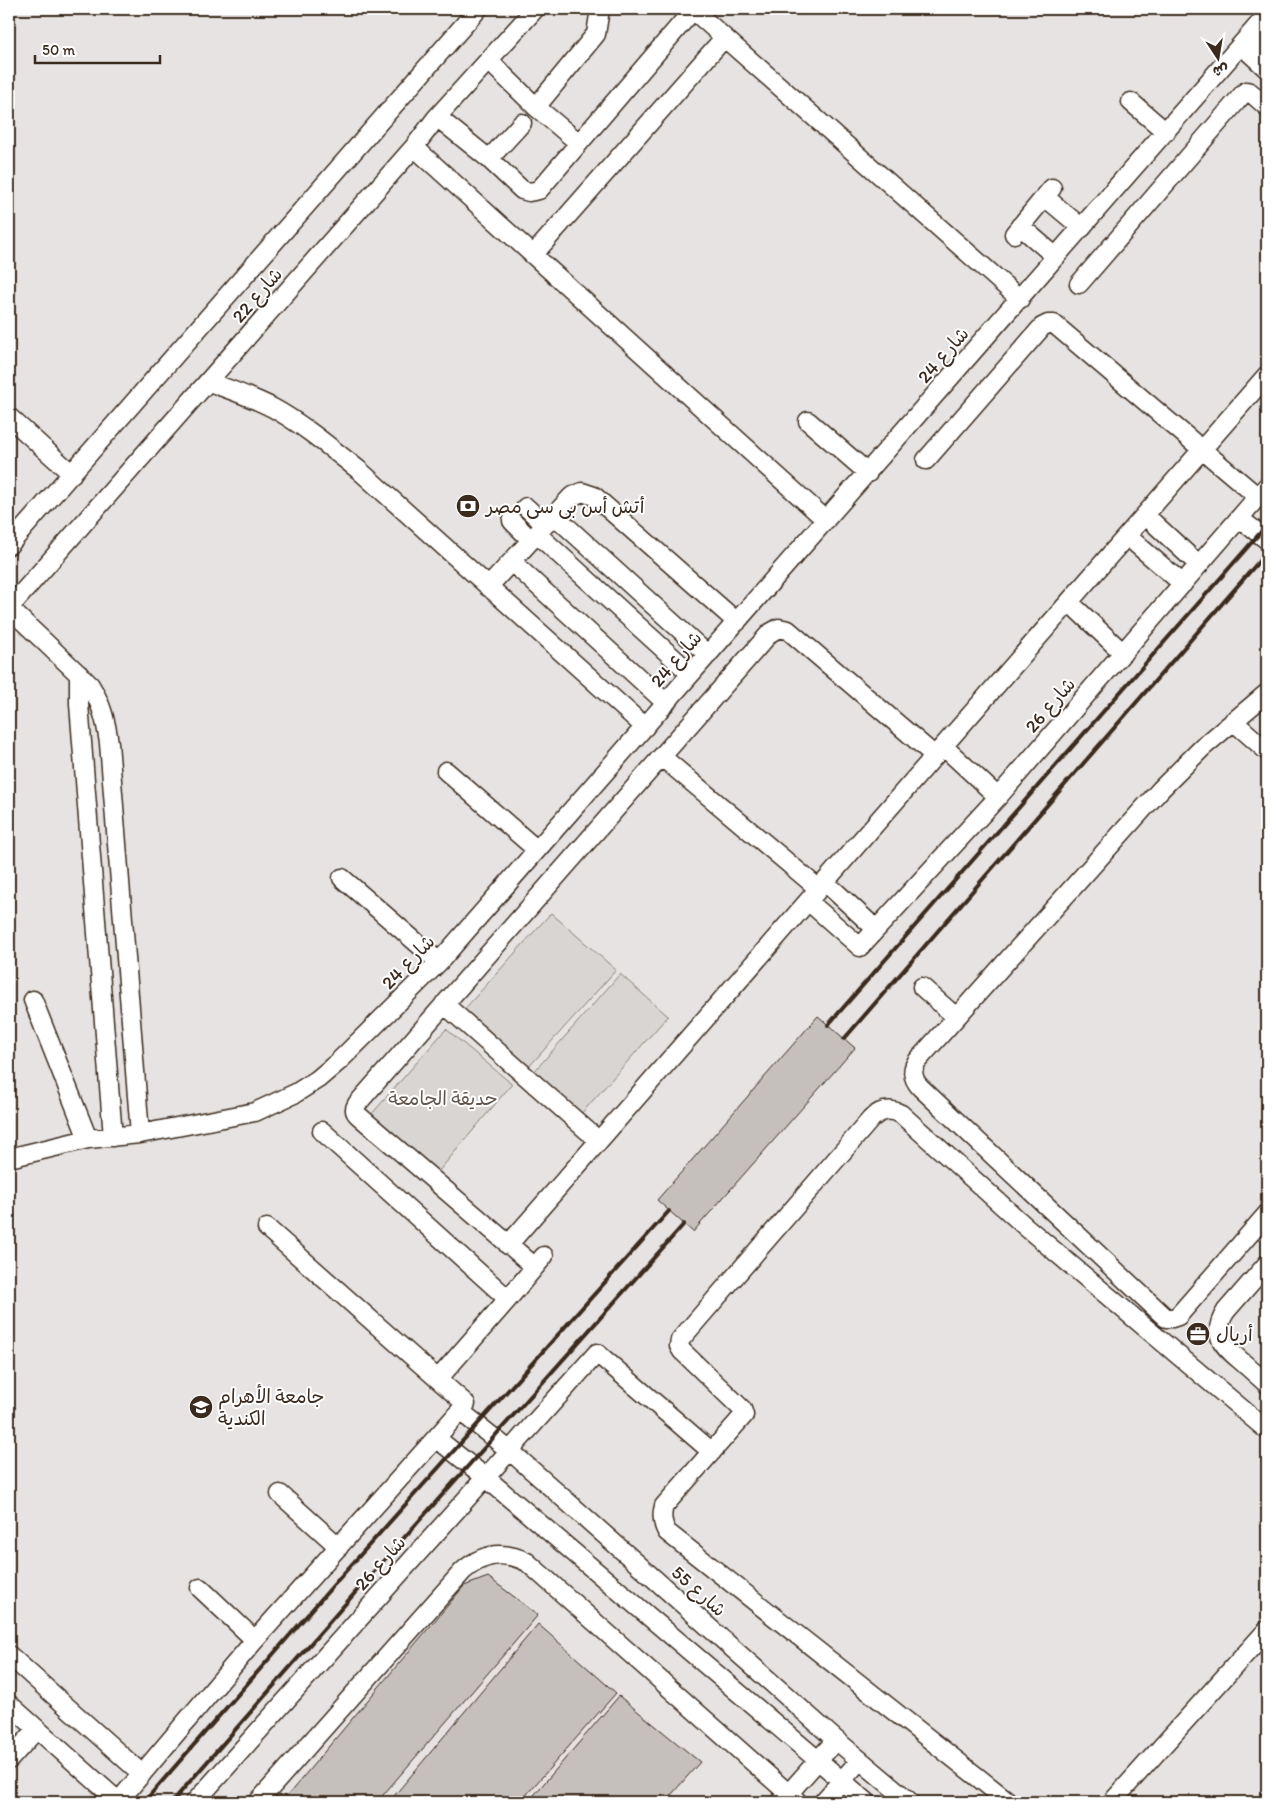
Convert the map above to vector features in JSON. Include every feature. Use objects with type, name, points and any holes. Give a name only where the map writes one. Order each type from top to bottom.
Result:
[{"type":"street","name":"شارع 22","points":[[9,545],[478,9]]},
{"type":"street","name":"شارع 22","points":[[9,608],[209,382],[438,117],[535,9]]},
{"type":"street","points":[[536,107],[596,34],[600,9]]},
{"type":"street","points":[[438,117],[489,159],[522,190],[529,192],[539,190],[692,9],[1020,299]]},
{"type":"street","points":[[1263,9],[1267,14]]},
{"type":"street","name":"شارع 24","points":[[9,1158],[88,1139],[140,1134],[255,1112],[296,1094],[338,1062],[439,962],[1166,132],[1267,14]]},
{"type":"street","points":[[533,255],[724,38]]},
{"type":"street","points":[[1246,39],[1267,47]]},
{"type":"street","points":[[1246,39],[1267,68]]},
{"type":"street","points":[[489,60],[536,107],[579,143]]},
{"type":"street","points":[[1079,284],[1246,91],[1250,92],[1267,107]]},
{"type":"street","points":[[1131,102],[1166,132]]},
{"type":"street","points":[[489,159],[522,123]]},
{"type":"street","points":[[414,147],[826,520]]},
{"type":"street","points":[[1056,257],[1017,230],[1049,192],[1082,228]]},
{"type":"street","points":[[926,460],[1042,327],[1054,324],[1203,449],[1264,493]]},
{"type":"street","points":[[508,1244],[1267,375]]},
{"type":"street","points":[[209,382],[242,394],[274,409],[303,427],[360,471],[645,727]]},
{"type":"street","points":[[9,417],[72,474]]},
{"type":"street","points":[[808,421],[868,473]]},
{"type":"street","points":[[488,587],[570,497],[576,494],[589,493],[737,622]]},
{"type":"street","name":"شارع 26","points":[[817,891],[860,947],[998,797],[1239,518],[1264,493]]},
{"type":"street","points":[[526,507],[542,528],[691,674]]},
{"type":"street","points":[[1145,515],[1199,565]]},
{"type":"street","points":[[1239,518],[1267,540]]},
{"type":"street","points":[[512,521],[542,528],[708,655]]},
{"type":"street","points":[[1127,536],[1183,584]]},
{"type":"street","points":[[512,562],[666,703]]},
{"type":"street","points":[[1069,602],[1123,654]]},
{"type":"street","points":[[9,608],[79,674],[98,698],[107,728],[140,1134]]},
{"type":"street","points":[[438,1379],[540,1261],[508,1244],[355,1113],[354,1108],[770,633],[779,628],[788,630],[796,635],[998,797]]},
{"type":"street","points":[[79,674],[79,704],[113,1137]]},
{"type":"street","points":[[1267,693],[1233,721],[1161,789],[956,1017],[914,1065],[913,1071],[916,1082],[1164,1316],[1172,1318],[1178,1316],[1267,1214]]},
{"type":"street","points":[[1233,721],[1267,752]]},
{"type":"street","points":[[662,757],[817,891],[876,929]]},
{"type":"street","points":[[446,771],[536,850]]},
{"type":"street","points":[[342,878],[439,962]]},
{"type":"street","points":[[922,987],[956,1017]]},
{"type":"street","points":[[32,1000],[88,1139]]},
{"type":"street","points":[[444,1004],[599,1141]]},
{"type":"street","points":[[1009,1802],[667,1532],[663,1524],[664,1506],[744,1417],[744,1411],[682,1351],[679,1346],[680,1340],[871,1119],[882,1111],[888,1110],[901,1114],[1026,1227],[1267,1430]]},
{"type":"street","points":[[322,1131],[508,1299]]},
{"type":"street","name":"شارع 55","points":[[267,1228],[438,1379],[463,1407],[509,1450],[836,1740],[910,1802]]},
{"type":"street","points":[[1267,1264],[1226,1311],[1221,1319],[1219,1329],[1220,1339],[1225,1348],[1267,1384]]},
{"type":"street","name":"شارع 26","points":[[195,1802],[597,1353],[712,1452]]},
{"type":"street","points":[[9,1704],[118,1802],[255,1640],[463,1407]]},
{"type":"street","points":[[436,1438],[485,1477],[867,1802]]},
{"type":"street","points":[[280,1494],[339,1547]]},
{"type":"street","points":[[258,1802],[463,1571],[472,1563],[493,1555],[505,1554],[527,1562],[789,1800],[817,1761],[836,1740]]},
{"type":"street","points":[[200,1588],[255,1640]]},
{"type":"street","points":[[1112,1802],[1267,1630]]},
{"type":"street","points":[[9,1655],[142,1774]]},
{"type":"street","points":[[9,1760],[37,1729]]},
{"type":"street","points":[[823,1802],[860,1760]]},
{"type":"shaded area","points":[[9,9],[1267,9],[1267,1802],[9,1802]]},
{"type":"green space","points":[[551,913],[616,970],[526,1070],[461,1013]]},
{"type":"green space","points":[[620,974],[668,1016],[580,1115],[532,1074]]},
{"type":"green space","name":"حديقة الجامعة","points":[[446,1029],[512,1084],[438,1172],[370,1116]]},
{"type":"building","points":[[818,1016],[855,1048],[693,1232],[657,1200]]},
{"type":"building","points":[[488,1577],[538,1615],[377,1802],[282,1802],[464,1586]]},
{"type":"building","points":[[538,1624],[616,1693],[520,1802],[389,1802]]},
{"type":"building","points":[[619,1696],[700,1762],[665,1802],[528,1802]]},
{"type":"railway","points":[[828,1025],[1267,525]]},
{"type":"railway","points":[[844,1039],[1267,552]]},
{"type":"railway","points":[[144,1802],[344,1573],[669,1211]]},
{"type":"railway","points":[[172,1802],[361,1586],[684,1224]]},
{"type":"place","name":"أتش أس بى سى مصر","points":[[468,506]]},
{"type":"place","name":"أريال","points":[[1198,1334]]},
{"type":"place","name":"جامعة الأهرام الكندية","points":[[201,1407]]}]
